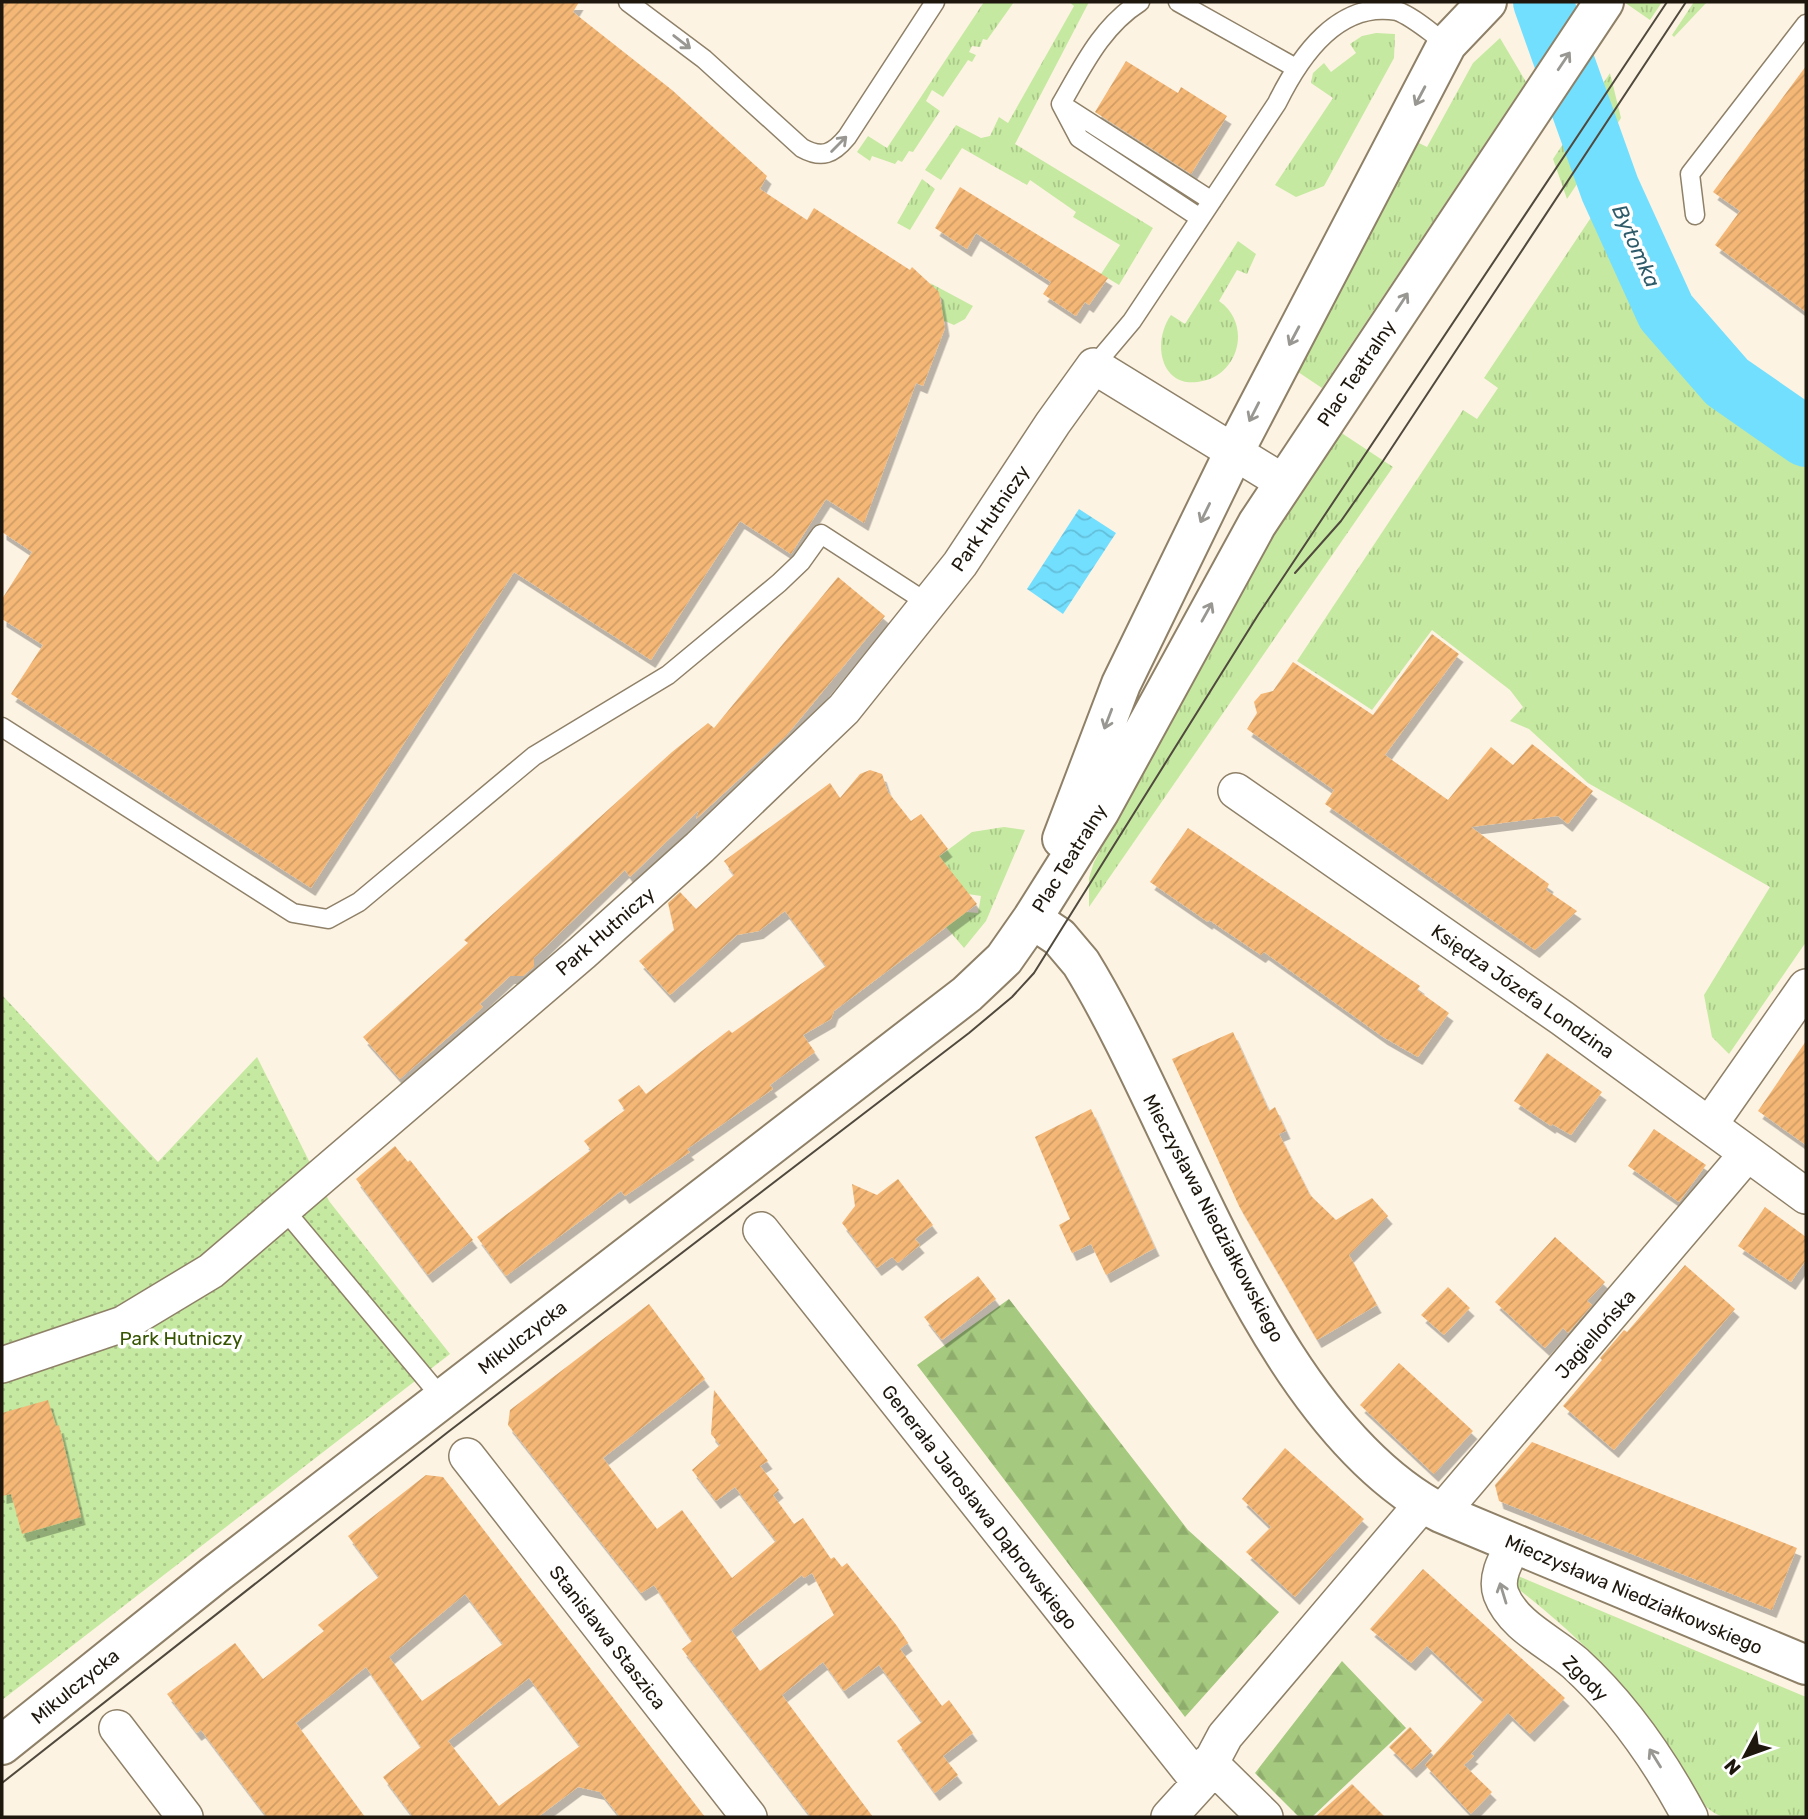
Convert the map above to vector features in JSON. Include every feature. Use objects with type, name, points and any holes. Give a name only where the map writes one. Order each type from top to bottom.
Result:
[{"type":"main road","name":"Plac Teatralny","points":[[1032,919],[1121,684],[1234,452],[1447,44],[1488,2]]},
{"type":"main road","name":"Plac Teatralny","points":[[1032,919],[1100,811],[1223,582],[1283,482],[1599,9]]},
{"type":"main road","name":"Mikulczycka","points":[[2,1745],[442,1398],[967,994],[1004,959],[1032,919]]},
{"type":"main road","name":"Mieczysława Niedziałkowskiego","points":[[1032,919],[1067,945],[1092,980],[1228,1252],[1292,1363],[1355,1446],[1432,1508],[1806,1665]]},
{"type":"street","points":[[1094,366],[1283,482]]},
{"type":"street","name":"Park Hutniczy","points":[[2,1364],[123,1324],[211,1271],[582,953],[699,847],[844,709],[960,564],[1094,366]]},
{"type":"street","name":"Księdza Józefa Londzina","points":[[1236,791],[1710,1124],[1806,1196]]},
{"type":"street","points":[[1710,1124],[1806,987]]},
{"type":"street","name":"Jagiellońska","points":[[1169,1817],[1205,1772],[1224,1736],[1432,1508],[1747,1154]]},
{"type":"street","name":"Generała Jarosława Dąbrowskiego","points":[[761,1230],[1205,1772],[1265,1817]]},
{"type":"street","name":"Stanisława Staszica","points":[[467,1456],[749,1817]]},
{"type":"street","name":"Zgody","points":[[1514,1544],[1500,1578],[1500,1591],[1505,1603],[1516,1617],[1575,1663],[1610,1701],[1645,1743],[1689,1817]]},
{"type":"street","points":[[117,1728],[185,1817]]},
{"type":"lane","points":[[628,2],[704,59],[802,148],[813,154],[826,155],[838,149],[847,137],[935,2]]},
{"type":"lane","points":[[1061,104],[1092,50],[1113,25],[1140,2]]},
{"type":"lane","points":[[1178,2],[1294,67]]},
{"type":"lane","points":[[1094,366],[1132,321],[1277,103],[1294,67],[1324,33],[1352,10],[1375,6],[1399,12],[1447,44]]},
{"type":"lane","points":[[1695,215],[1690,174],[1806,24]]},
{"type":"lane","points":[[1061,104],[1212,201]]},
{"type":"lane","points":[[1061,104],[1079,138],[1200,218]]},
{"type":"lane","points":[[2,727],[293,913],[328,919],[359,902],[534,756],[668,675],[779,583],[801,562],[821,534],[929,604]]},
{"type":"lane","points":[[283,1208],[442,1398]]},
{"type":"green space","points":[[984,2],[1014,2],[987,40],[983,39],[980,47],[972,46],[969,52],[976,55],[972,62],[968,60],[943,97],[932,90],[926,101],[940,111],[913,152],[909,151],[902,162],[898,160],[895,164],[872,156],[870,161],[857,152],[868,136],[887,148]]},
{"type":"green space","points":[[1069,2],[1089,2],[1015,144],[1153,228],[1119,285],[1101,274],[1120,245],[1073,217],[1076,212],[1030,180],[1027,185],[962,148],[941,180],[925,170],[956,125],[981,138],[990,136],[999,117],[1008,123],[1074,6]]},
{"type":"green space","points":[[1624,2],[1662,2],[1650,20]]},
{"type":"green space","points":[[1694,2],[1707,2],[1674,37],[1672,35]]},
{"type":"green space","points":[[1376,33],[1395,34],[1394,58],[1324,186],[1296,197],[1275,185],[1333,98],[1311,83],[1313,73],[1324,63],[1331,72],[1356,53],[1350,44],[1362,36]]},
{"type":"green space","points":[[1500,38],[1526,82],[1322,388],[1295,370],[1417,142],[1427,147],[1473,63]]},
{"type":"green space","points":[[1610,73],[1621,118],[1567,199],[1553,159]]},
{"type":"green space","points":[[922,179],[935,189],[910,230],[897,223]]},
{"type":"green space","points":[[1598,207],[1653,316],[1727,395],[1806,450],[1806,942],[1729,1054],[1712,1037],[1704,995],[1770,887],[1588,783],[1529,729],[1510,721],[1523,707],[1510,690],[1432,630],[1372,710],[1297,661],[1463,410],[1477,419],[1498,388],[1484,378]]},
{"type":"green space","points":[[1238,241],[1256,254],[1247,274],[1237,270],[1219,301],[1229,311],[1238,334],[1233,358],[1215,376],[1203,381],[1177,379],[1169,372],[1161,351],[1165,326],[1171,315],[1185,324]]},
{"type":"green space","points":[[930,283],[973,306],[965,319],[954,325],[940,319],[942,300]]},
{"type":"green space","points":[[1340,432],[1393,467],[1089,907],[1089,878],[1094,862],[1252,566]]},
{"type":"green space","points":[[1004,827],[1025,830],[986,921],[964,948],[946,927],[966,912],[978,913],[981,896],[968,894],[937,858],[972,832]]},
{"type":"green space","name":"Park Hutniczy","points":[[2,995],[158,1162],[257,1057],[329,1201],[450,1354],[2,1700]]},
{"type":"green space","points":[[1009,1299],[1188,1530],[1279,1612],[1185,1717],[917,1365]]},
{"type":"green space","points":[[1518,1576],[1806,1697],[1806,1817],[1728,1817],[1713,1812],[1694,1792],[1676,1759],[1643,1710],[1584,1645],[1517,1588]]},
{"type":"green space","points":[[1342,1661],[1406,1728],[1312,1817],[1299,1817],[1255,1773]]},
{"type":"water","points":[[1079,509],[1116,533],[1063,614],[1027,589]]},
{"type":"building","points":[[2,2],[579,2],[573,12],[672,90],[767,176],[760,189],[807,220],[814,208],[910,270],[912,267],[939,292],[945,328],[923,386],[916,383],[864,523],[826,499],[791,554],[740,521],[651,660],[514,572],[311,888],[11,694],[43,645],[2,619],[2,599],[32,552],[2,532]]},
{"type":"building","points":[[1126,61],[1178,93],[1181,87],[1227,116],[1191,174],[1095,112]]},
{"type":"building","points":[[1806,66],[1806,312],[1715,245],[1740,211],[1713,192]]},
{"type":"building","points":[[960,187],[1108,278],[1089,305],[1085,302],[1076,316],[1043,294],[1051,282],[976,233],[967,249],[935,228]]},
{"type":"building","points":[[838,577],[885,616],[786,736],[696,819],[699,810],[630,877],[625,870],[534,958],[534,967],[523,976],[510,976],[480,1004],[483,1007],[400,1079],[363,1037],[468,943],[464,940],[672,752],[708,723],[714,728]]},
{"type":"building","points":[[1432,634],[1459,654],[1385,755],[1448,800],[1491,747],[1513,765],[1532,744],[1593,791],[1568,824],[1558,816],[1471,827],[1549,884],[1546,890],[1577,911],[1535,950],[1325,804],[1334,790],[1247,729],[1257,713],[1254,702],[1261,694],[1273,691],[1293,662],[1373,715]]},
{"type":"building","points":[[870,770],[882,774],[888,792],[911,821],[921,814],[948,849],[939,856],[977,904],[834,1011],[831,1019],[803,1035],[815,1052],[770,1085],[773,1089],[687,1149],[690,1152],[625,1196],[621,1191],[506,1276],[477,1237],[591,1150],[584,1141],[625,1110],[618,1100],[639,1085],[646,1094],[729,1030],[732,1033],[826,966],[785,911],[759,931],[737,935],[670,995],[639,961],[674,930],[668,903],[680,892],[696,909],[734,875],[724,861],[830,783],[840,798],[860,774]]},
{"type":"building","points":[[1188,828],[1420,986],[1417,990],[1449,1013],[1418,1057],[1383,1037],[1264,952],[1261,955],[1150,882]]},
{"type":"building","points":[[1233,1032],[1269,1111],[1275,1107],[1286,1131],[1279,1134],[1310,1195],[1336,1220],[1372,1198],[1388,1216],[1349,1255],[1377,1305],[1317,1340],[1239,1206],[1172,1059]]},
{"type":"building","points":[[1806,1041],[1806,1145],[1758,1111]]},
{"type":"building","points":[[1547,1053],[1602,1092],[1571,1135],[1552,1124],[1551,1126],[1514,1101]]},
{"type":"building","points":[[1091,1109],[1155,1248],[1106,1275],[1091,1244],[1072,1253],[1059,1225],[1070,1219],[1035,1137]]},
{"type":"building","points":[[1654,1129],[1706,1165],[1679,1202],[1628,1166]]},
{"type":"building","points":[[395,1146],[408,1162],[410,1160],[473,1240],[428,1275],[356,1179]]},
{"type":"building","points":[[898,1179],[933,1225],[915,1239],[920,1245],[898,1263],[892,1257],[877,1268],[842,1223],[855,1206],[852,1184],[877,1195]]},
{"type":"building","points":[[1765,1207],[1806,1237],[1806,1260],[1791,1282],[1738,1246]]},
{"type":"building","points":[[1555,1237],[1605,1282],[1587,1301],[1592,1305],[1568,1333],[1563,1328],[1545,1348],[1495,1302]]},
{"type":"building","points":[[1685,1265],[1735,1309],[1614,1450],[1563,1406],[1624,1330],[1627,1332]]},
{"type":"building","points":[[978,1276],[996,1299],[942,1340],[924,1317]]},
{"type":"building","points":[[1448,1287],[1470,1308],[1444,1335],[1421,1315]]},
{"type":"building","points":[[649,1304],[705,1379],[603,1458],[657,1529],[682,1510],[732,1578],[776,1541],[735,1487],[716,1501],[692,1470],[720,1445],[711,1434],[714,1390],[768,1461],[760,1466],[779,1490],[773,1495],[794,1524],[803,1518],[831,1559],[834,1557],[842,1567],[847,1563],[897,1626],[908,1643],[900,1649],[942,1706],[949,1700],[973,1733],[943,1756],[958,1775],[935,1793],[897,1741],[922,1722],[879,1665],[844,1691],[823,1662],[782,1695],[873,1817],[811,1817],[682,1649],[692,1641],[654,1585],[641,1593],[508,1425],[510,1410]],"holes":[[[812,1573],[834,1615],[760,1671],[731,1630],[802,1575],[804,1578]]]},
{"type":"building","points":[[1399,1363],[1473,1431],[1434,1474],[1360,1405]]},
{"type":"building","points":[[48,1400],[56,1426],[59,1425],[81,1517],[22,1534],[11,1494],[2,1496],[2,1413]]},
{"type":"building","points":[[1532,1442],[1797,1548],[1772,1610],[1499,1501],[1495,1485]]},
{"type":"building","points":[[1285,1448],[1364,1519],[1295,1597],[1246,1552],[1271,1527],[1242,1499]]},
{"type":"building","points":[[426,1475],[443,1477],[705,1817],[620,1817],[600,1792],[578,1787],[538,1817],[413,1817],[383,1777],[421,1747],[366,1667],[296,1723],[365,1817],[267,1817],[201,1730],[197,1733],[167,1694],[235,1643],[263,1679],[324,1631],[318,1625],[379,1577],[348,1536]],"holes":[[[465,1594],[503,1644],[422,1701],[389,1657]],[[529,1678],[580,1746],[499,1806],[448,1741]]]},
{"type":"building","points":[[1423,1569],[1565,1698],[1530,1734],[1508,1713],[1471,1754],[1474,1756],[1464,1765],[1492,1792],[1471,1814],[1425,1765],[1484,1700],[1427,1646],[1411,1663],[1370,1629]]},
{"type":"building","points":[[1410,1727],[1432,1751],[1412,1770],[1389,1747]]},
{"type":"building","points":[[1352,1784],[1385,1817],[1315,1817]]},
{"type":"waterway","name":"Bytomka","points":[[1543,2],[1610,189],[1666,312],[1727,382],[1806,437]]},
{"type":"tram line","points":[[2,1783],[448,1432],[969,1033],[1012,997],[1034,973],[1258,615],[1667,2]]},
{"type":"tram line","points":[[1295,573],[1341,521],[1383,461],[1686,2]]}]
